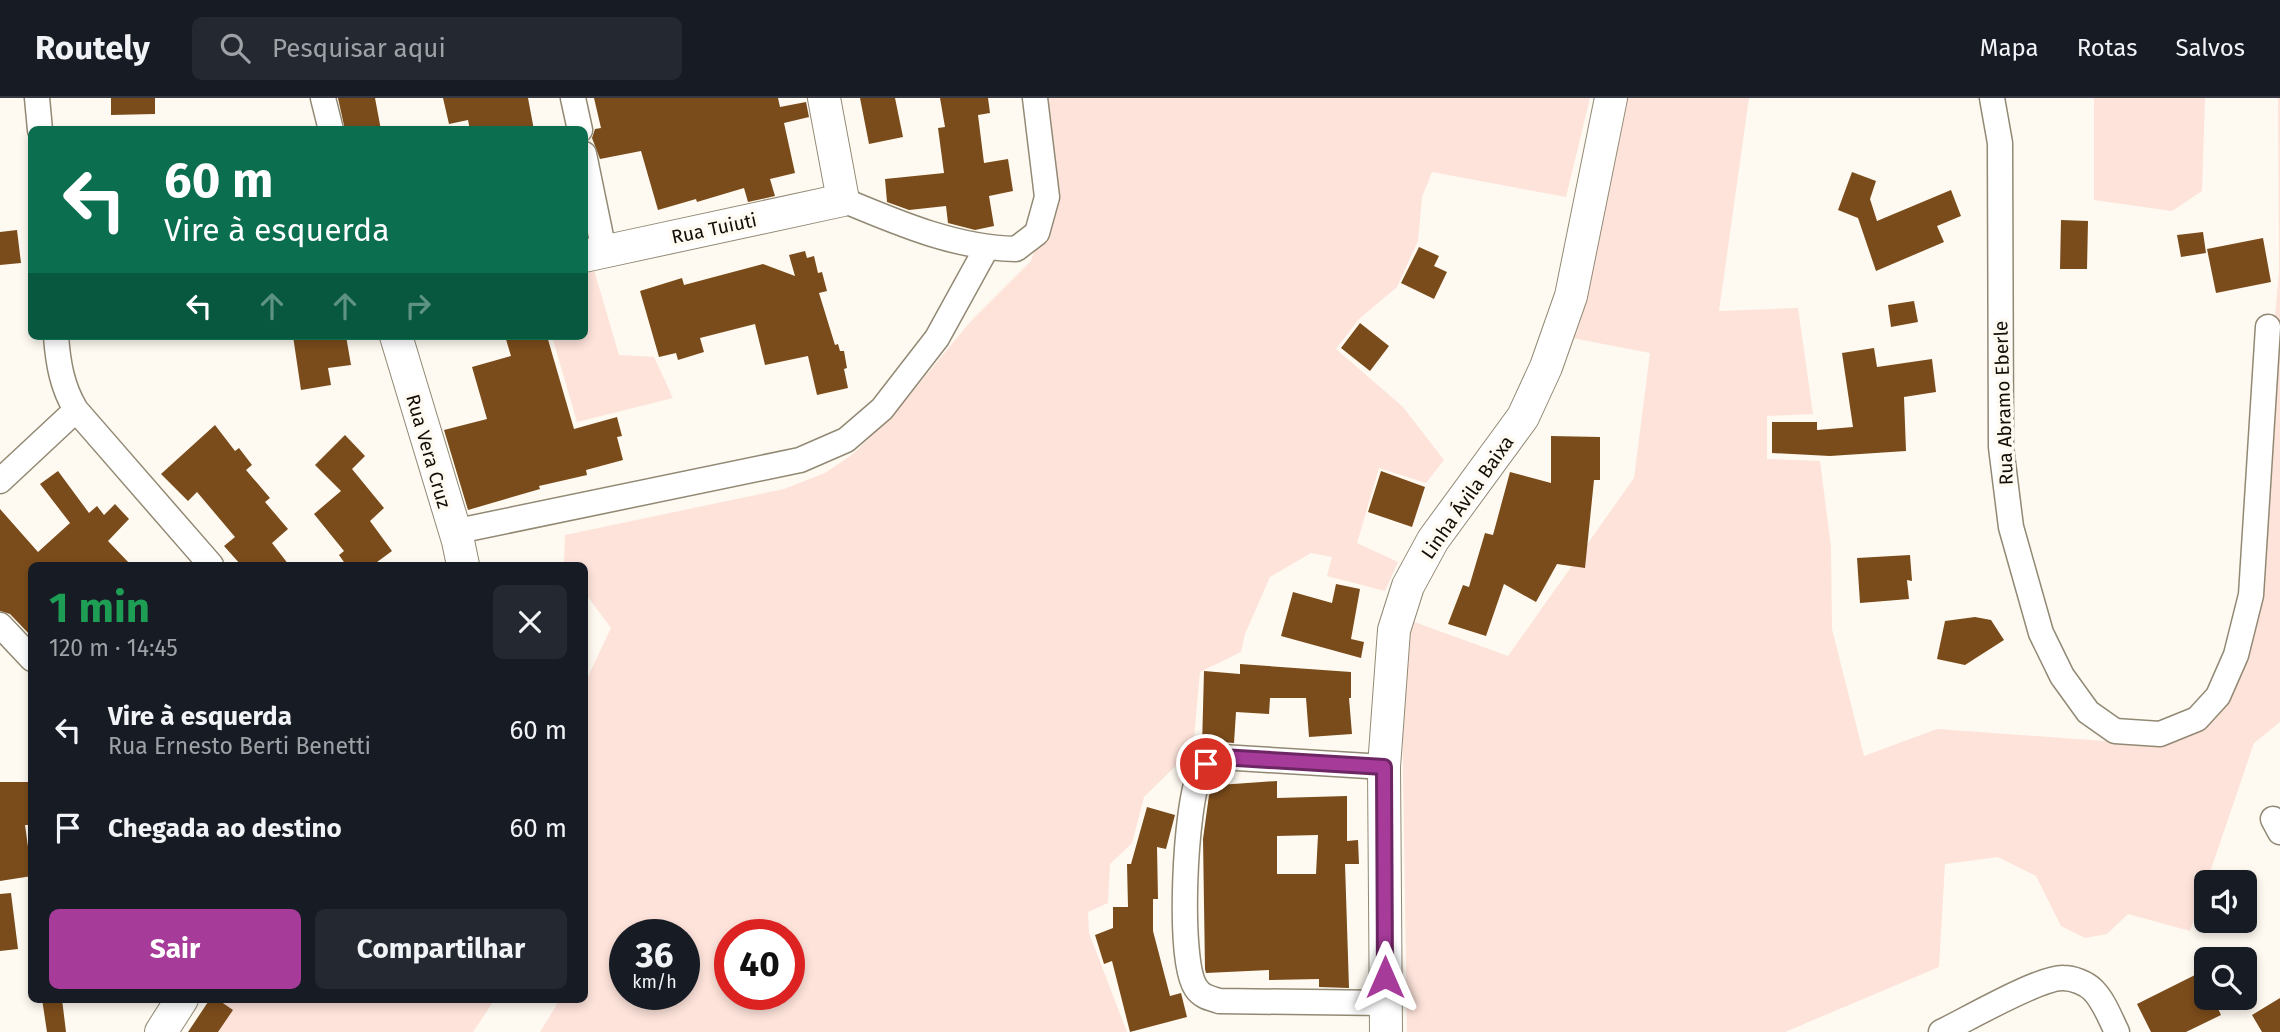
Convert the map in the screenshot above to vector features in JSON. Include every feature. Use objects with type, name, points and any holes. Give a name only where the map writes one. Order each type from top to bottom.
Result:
[{"type":"street","points":[[37,98],[40,126]]},
{"type":"street","points":[[323,98],[330,126]]},
{"type":"street","points":[[573,98],[579,126]]},
{"type":"street","points":[[824,98],[843,200],[908,226],[985,249],[1016,249],[1037,233],[1046,197],[1035,98]]},
{"type":"street","name":"Linha Ávila Baixa","points":[[1386,1017],[1384,767],[1394,630],[1409,586],[1433,540],[1523,417],[1546,367],[1571,296],[1611,98]]},
{"type":"street","name":"Rua Abramo Eberle","points":[[1992,98],[2000,143],[2001,447],[2011,527],[2041,633],[2063,676],[2088,712],[2115,731],[2160,734],[2197,719],[2218,696],[2236,654],[2251,595],[2268,327]]},
{"type":"street","points":[[588,194],[594,253]]},
{"type":"street","name":"Rua Tuiuti","points":[[594,253],[843,200]]},
{"type":"street","points":[[453,531],[800,460],[846,440],[881,409],[937,338],[985,249]]},
{"type":"street","points":[[56,340],[61,377],[67,396],[76,410],[209,562]]},
{"type":"street","name":"Rua Vera Cruz","points":[[397,340],[462,562]]},
{"type":"street","points":[[0,481],[76,410]]},
{"type":"street","points":[[0,625],[28,655]]},
{"type":"street","points":[[1384,767],[1221,757],[1206,764],[1195,792],[1188,847],[1185,925],[1186,951],[1195,987],[1204,996],[1219,1001],[1386,1017]]},
{"type":"street","points":[[1941,1032],[2043,981],[2063,978],[2080,981],[2093,990],[2117,1032]]},
{"type":"street","points":[[161,1032],[179,1003]]},
{"type":"shaded area","points":[[1041,98],[1590,98],[1566,197],[1432,172],[1422,197],[1418,241],[1397,287],[1359,319],[1336,349],[1403,407],[1444,460],[1426,483],[1379,468],[1357,543],[1398,562],[1385,591],[1327,576],[1332,557],[1311,553],[1270,577],[1245,634],[1241,652],[1200,672],[1193,749],[1144,797],[1132,843],[1110,864],[1108,903],[1088,912],[1089,933],[1127,1032],[540,1032],[556,1003],[588,1003],[588,677],[611,628],[588,597],[588,562],[564,562],[565,535],[784,489],[825,473],[853,454],[893,415],[971,321],[1031,261],[1046,217]]},
{"type":"shaded area","points":[[1628,98],[1749,98],[1719,311],[1798,308],[1813,414],[1767,416],[1767,459],[1820,461],[1831,547],[1832,629],[1864,756],[1937,729],[2159,745],[2244,655],[2279,272],[2280,98],[2280,722],[2254,743],[2211,870],[2194,870],[2194,919],[2190,931],[2128,914],[2107,934],[2085,938],[2061,926],[2036,876],[1998,857],[1945,864],[1939,967],[1785,1032],[1407,1032],[1401,640],[1406,619],[1508,656],[1634,478],[1650,353],[1572,338],[1588,291]]},
{"type":"shaded area","points":[[2094,98],[2205,98],[2202,191],[2172,211],[2094,200]]},
{"type":"shaded area","points":[[594,270],[619,355],[654,357],[673,398],[577,422],[553,340],[588,340],[588,272]]},
{"type":"shaded area","points":[[218,1003],[492,1003],[473,1032],[200,1032]]},
{"type":"building","points":[[111,98],[155,98],[155,114],[111,115]]},
{"type":"building","points":[[338,98],[375,98],[380,126],[344,126]]},
{"type":"building","points":[[443,98],[528,98],[533,126],[469,126],[468,120],[449,124]]},
{"type":"building","points":[[594,98],[778,98],[780,107],[806,102],[809,117],[784,123],[795,173],[770,179],[775,196],[748,202],[744,188],[658,210],[641,151],[600,159],[592,138],[595,129],[601,128]]},
{"type":"building","points":[[860,98],[895,98],[903,137],[869,144]]},
{"type":"building","points":[[940,98],[988,98],[990,113],[978,115],[984,163],[1008,159],[1013,191],[989,196],[994,226],[975,230],[948,223],[946,206],[909,210],[887,202],[885,179],[944,173],[938,128],[945,127]]},
{"type":"building","points":[[1852,172],[1876,181],[1870,199],[1877,221],[1951,190],[1961,216],[1937,226],[1944,242],[1876,271],[1858,218],[1838,210]]},
{"type":"building","points":[[2061,220],[2088,221],[2087,269],[2060,269]]},
{"type":"building","points":[[17,230],[21,263],[0,265],[0,232]]},
{"type":"building","points":[[2203,232],[2206,253],[2181,257],[2177,235]]},
{"type":"building","points":[[2263,238],[2271,282],[2216,293],[2207,249]]},
{"type":"building","points":[[1419,247],[1439,256],[1434,266],[1447,272],[1434,299],[1401,283]]},
{"type":"building","points":[[805,251],[807,258],[814,256],[818,273],[822,272],[827,291],[819,293],[835,345],[838,344],[840,351],[844,351],[848,388],[817,395],[808,356],[765,365],[755,324],[700,338],[704,352],[678,360],[676,353],[659,357],[640,291],[682,278],[684,285],[763,264],[795,276],[789,255]]},
{"type":"building","points":[[1914,301],[1918,322],[1891,327],[1888,305]]},
{"type":"building","points":[[1360,323],[1389,346],[1370,371],[1341,348]]},
{"type":"building","points":[[294,340],[347,340],[351,365],[328,368],[331,385],[301,390]]},
{"type":"building","points":[[506,340],[548,340],[574,429],[617,417],[622,436],[617,437],[623,460],[586,470],[587,475],[539,486],[540,489],[468,510],[444,430],[487,419],[472,367],[511,356]]},
{"type":"building","points":[[1874,348],[1877,367],[1932,359],[1936,392],[1904,397],[1906,451],[1830,456],[1772,453],[1772,422],[1817,422],[1817,430],[1853,427],[1842,353]]},
{"type":"building","points":[[215,425],[235,451],[239,448],[252,465],[246,470],[270,498],[265,502],[288,529],[272,543],[287,562],[238,562],[224,546],[235,537],[197,492],[188,501],[161,474]]},
{"type":"building","points":[[345,435],[365,456],[352,469],[384,508],[370,521],[392,551],[377,562],[344,562],[339,555],[344,551],[314,514],[341,491],[315,465]]},
{"type":"building","points":[[1551,436],[1600,437],[1600,480],[1594,480],[1585,568],[1557,564],[1536,602],[1504,584],[1486,636],[1448,624],[1463,585],[1469,587],[1485,533],[1493,535],[1510,472],[1551,483]]},
{"type":"building","points":[[58,471],[89,513],[97,506],[104,515],[115,504],[129,519],[108,541],[128,562],[28,562],[28,633],[10,614],[0,611],[0,509],[38,552],[70,523],[40,484]]},
{"type":"building","points":[[1381,471],[1425,487],[1412,527],[1368,512]]},
{"type":"building","points":[[1910,555],[1912,581],[1907,580],[1909,599],[1860,603],[1857,558]]},
{"type":"building","points":[[1336,584],[1360,589],[1351,639],[1364,642],[1361,658],[1281,636],[1293,592],[1332,603]]},
{"type":"building","points":[[1975,617],[1991,620],[2004,640],[1965,665],[1937,659],[1945,621]]},
{"type":"building","points":[[1240,664],[1351,672],[1349,698],[1352,734],[1309,737],[1306,698],[1270,698],[1269,714],[1236,712],[1234,743],[1221,742],[1202,746],[1204,671],[1240,674]]},
{"type":"building","points":[[1277,781],[1277,798],[1347,796],[1347,841],[1358,840],[1359,864],[1345,864],[1349,988],[1319,987],[1319,979],[1269,980],[1269,970],[1206,973],[1203,839],[1209,795],[1219,785]],"holes":[[[1318,835],[1316,874],[1277,874],[1277,836]]]},
{"type":"building","points":[[0,782],[28,782],[28,825],[25,825],[28,877],[0,881]]},
{"type":"building","points":[[1147,807],[1175,815],[1166,849],[1157,847],[1158,899],[1153,899],[1153,931],[1170,996],[1181,993],[1187,1017],[1130,1032],[1112,961],[1104,964],[1095,935],[1113,928],[1113,907],[1128,907],[1127,864],[1131,864]]},
{"type":"building","points":[[11,893],[18,949],[0,951],[0,894]]},
{"type":"building","points":[[2194,976],[2194,1010],[2219,1010],[2221,1015],[2186,1032],[2151,1032],[2137,1004]]},
{"type":"building","points":[[2280,998],[2280,1032],[2262,1032],[2252,1015]]},
{"type":"building","points":[[43,1003],[62,1003],[66,1032],[47,1032]]},
{"type":"building","points":[[207,1003],[223,1003],[233,1010],[218,1032],[188,1032]]},
{"type":"route","points":[[1206,764],[1221,757],[1384,767],[1385,977]]}]
